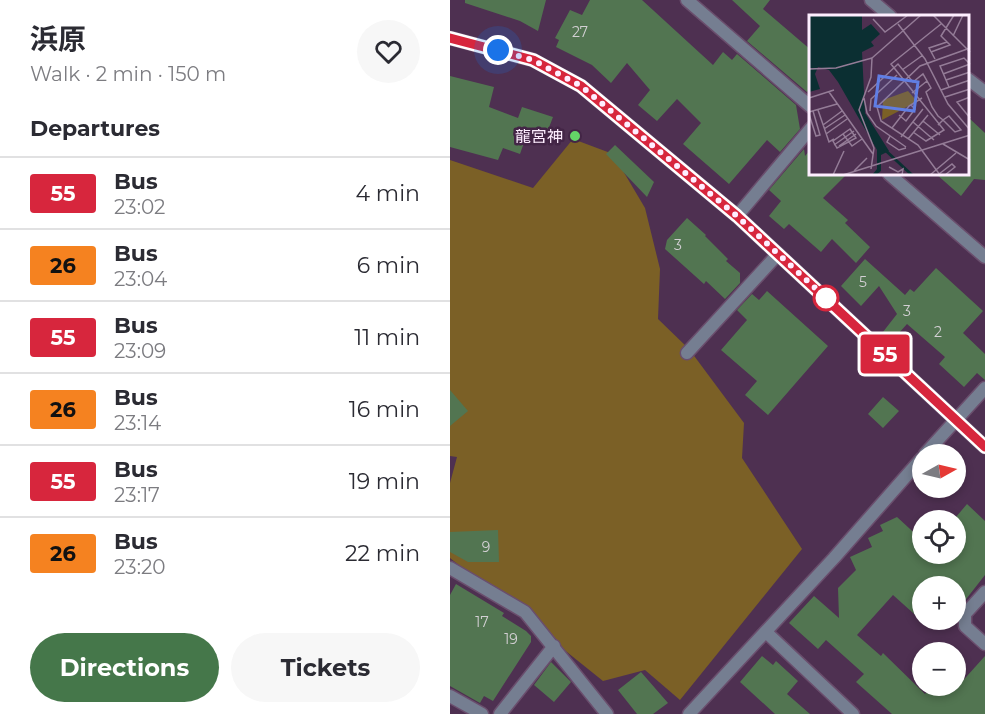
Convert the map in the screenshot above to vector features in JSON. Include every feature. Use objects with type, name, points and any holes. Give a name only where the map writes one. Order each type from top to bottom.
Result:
[{"type":"street","points":[[687,0],[809,105]]},
{"type":"street","points":[[872,0],[889,15]]},
{"type":"street","points":[[450,38],[480,44],[533,60],[581,86],[737,216],[985,447]]},
{"type":"street","points":[[970,80],[985,92]]},
{"type":"street","points":[[737,216],[809,130]]},
{"type":"street","points":[[891,176],[985,257]]},
{"type":"street","points":[[687,353],[778,254]]},
{"type":"street","points":[[935,444],[985,388]]},
{"type":"street","points":[[689,714],[834,558],[912,470]]},
{"type":"street","points":[[450,568],[525,612],[607,714]]},
{"type":"street","points":[[985,592],[965,614],[965,626],[985,644]]},
{"type":"street","points":[[766,632],[853,714]]},
{"type":"street","points":[[500,714],[554,646]]},
{"type":"street","points":[[450,696],[482,714]]},
{"type":"shaded area","points":[[573,139],[613,154],[645,208],[660,269],[658,319],[689,349],[744,423],[742,458],[802,549],[680,700],[645,670],[603,681],[450,558],[450,483],[457,457],[450,456],[450,160],[533,188]]},
{"type":"building","points":[[465,0],[546,0],[538,31],[520,21],[465,3]]},
{"type":"building","points":[[590,0],[642,0],[713,65],[723,52],[732,60],[737,54],[796,105],[800,129],[780,152],[767,140],[729,184],[683,144],[701,123],[677,99],[657,121],[638,105],[650,90],[627,63],[611,83],[592,65],[556,47],[559,40],[555,38],[570,10],[582,15]]},
{"type":"building","points":[[732,0],[770,0],[763,9],[809,48],[809,90],[807,92],[747,41],[760,26]]},
{"type":"building","points":[[450,76],[494,87],[489,107],[518,118],[522,107],[553,117],[543,143],[526,137],[520,154],[503,148],[498,160],[450,147]]},
{"type":"building","points":[[970,119],[985,133],[985,180],[974,179],[961,196],[938,176],[970,176]]},
{"type":"building","points":[[615,145],[654,182],[647,197],[606,154]]},
{"type":"building","points":[[804,149],[805,156],[809,151],[809,176],[845,176],[823,198],[848,220],[845,223],[870,247],[856,263],[832,239],[821,252],[789,224],[784,229],[769,216],[781,201],[769,190]]},
{"type":"building","points":[[687,218],[706,235],[728,259],[726,261],[740,273],[740,283],[725,299],[706,281],[704,284],[665,249],[667,240]]},
{"type":"building","points":[[865,259],[905,295],[910,289],[914,292],[936,268],[983,311],[963,333],[985,354],[985,380],[977,373],[964,387],[939,364],[945,357],[907,324],[888,345],[879,337],[897,314],[879,286],[861,306],[841,286]]},
{"type":"building","points":[[767,291],[828,346],[768,415],[745,395],[757,381],[721,350],[747,320],[737,310],[752,294],[759,300]]},
{"type":"building","points":[[450,390],[468,411],[450,426]]},
{"type":"building","points":[[883,397],[899,411],[883,428],[868,414]]},
{"type":"building","points":[[967,504],[985,521],[985,575],[966,599],[966,576],[912,576],[912,612],[893,595],[857,635],[881,656],[883,653],[912,681],[912,696],[966,696],[966,677],[985,656],[985,714],[892,714],[856,682],[864,674],[826,640],[818,649],[789,623],[814,596],[839,618],[838,588],[856,570],[850,557],[872,547],[868,538],[883,531],[880,525],[897,517],[912,531],[912,564],[966,564],[966,510],[962,510]]},
{"type":"building","points":[[498,530],[499,562],[468,562],[450,552],[450,532]]},
{"type":"building","points":[[456,584],[504,613],[502,616],[531,636],[531,642],[493,701],[484,696],[480,703],[450,686],[450,595]]},
{"type":"building","points":[[762,656],[773,665],[776,661],[798,681],[787,694],[810,714],[775,714],[740,682]]},
{"type":"building","points":[[551,662],[571,682],[554,702],[534,685]]},
{"type":"building","points":[[641,672],[668,703],[653,714],[637,714],[618,690]]},
{"type":"bus line","name":"55","points":[[450,38],[480,44],[533,60],[581,86],[737,216],[985,447]]},
{"type":"place","name":"龍宮神","points":[[575,136]]},
{"type":"route","points":[[498,50],[533,60],[581,86],[737,216],[826,298]]}]
